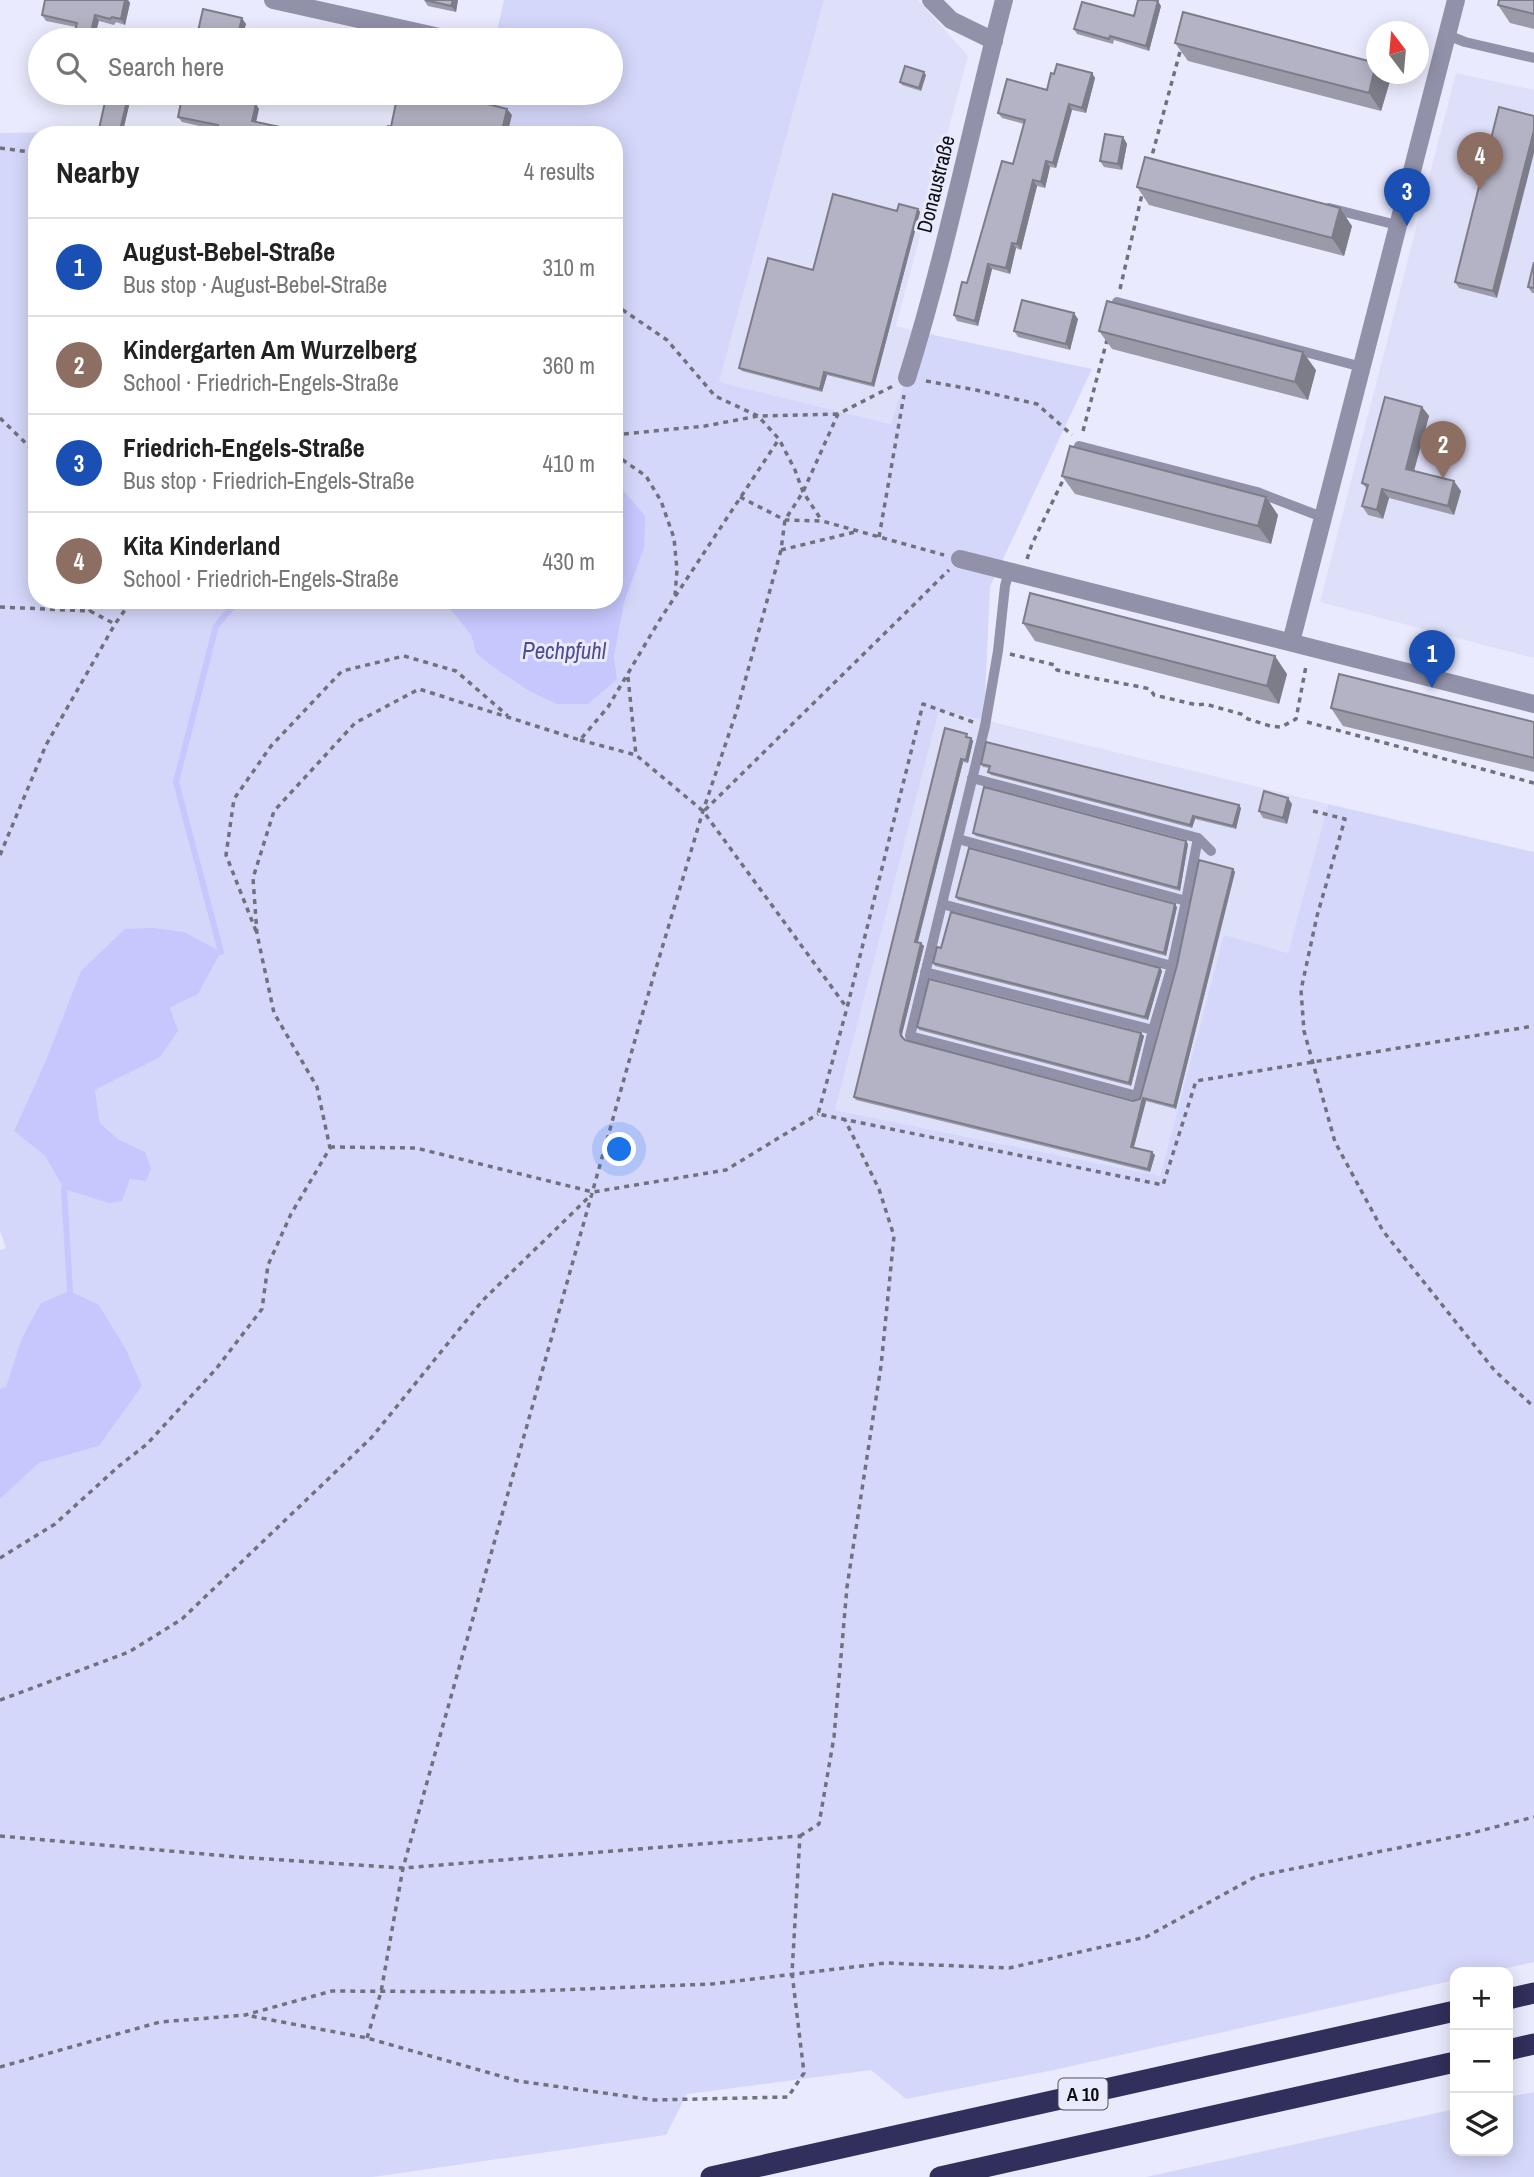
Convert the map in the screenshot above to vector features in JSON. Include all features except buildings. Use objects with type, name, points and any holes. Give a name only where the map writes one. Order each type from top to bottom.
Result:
[{"type":"highway","points":[[1513,1998],[1534,1993]]},
{"type":"highway","name":"A 10","points":[[711,2177],[1450,2012]]},
{"type":"highway","points":[[1513,2049],[1534,2044]]},
{"type":"highway","name":"A 10","points":[[940,2177],[1450,2063]]},
{"type":"street","points":[[272,0],[318,5],[407,28]]},
{"type":"street","points":[[931,0],[951,20],[993,41]]},
{"type":"street","name":"Donaustraße","points":[[907,378],[926,318],[954,210],[1004,0]]},
{"type":"street","points":[[1291,642],[1456,0]]},
{"type":"street","points":[[960,559],[1534,704]]},
{"type":"lane","points":[[1447,35],[1465,42],[1534,58]]},
{"type":"lane","points":[[1317,204],[1397,225]]},
{"type":"lane","points":[[1117,302],[1362,367]]},
{"type":"lane","points":[[1079,446],[1257,492],[1322,517]]},
{"type":"lane","points":[[1009,571],[985,726],[910,1036],[1137,1096],[1172,966],[1198,838]]},
{"type":"lane","points":[[972,778],[1198,838],[1211,851]]},
{"type":"lane","points":[[958,839],[1186,901]]},
{"type":"lane","points":[[942,904],[1172,966]]},
{"type":"lane","points":[[925,972],[1153,1030]]},
{"type":"path","points":[[0,148],[28,152]]},
{"type":"path","points":[[623,309],[667,340],[715,396],[758,416],[779,439],[803,492],[822,521]]},
{"type":"path","points":[[879,537],[907,378]]},
{"type":"path","points":[[623,434],[705,426],[758,416],[838,414],[907,378],[1037,404],[1076,438],[1079,446]]},
{"type":"path","points":[[367,2038],[381,1992],[404,1868],[640,1022],[703,811],[737,710],[781,551],[785,520],[803,492],[838,414]]},
{"type":"path","points":[[0,418],[28,445]]},
{"type":"path","points":[[580,740],[608,707],[675,597],[779,439]]},
{"type":"path","points":[[623,460],[646,476],[661,500],[674,538],[677,570],[675,597]]},
{"type":"path","points":[[740,497],[785,520],[822,521],[960,559]]},
{"type":"path","points":[[781,551],[857,532]]},
{"type":"path","points":[[703,811],[960,559]]},
{"type":"path","points":[[0,607],[28,608]]},
{"type":"path","points":[[45,609],[90,611],[115,624]]},
{"type":"path","points":[[0,855],[46,745],[126,609]]},
{"type":"path","points":[[998,651],[1055,665],[1057,670],[1100,681],[1108,680],[1150,689],[1154,695],[1197,705],[1205,704],[1270,726],[1281,727],[1296,719],[1306,666]]},
{"type":"path","points":[[257,934],[226,855],[234,799],[271,746],[342,671],[404,656],[456,671],[509,718]]},
{"type":"path","points":[[628,674],[636,755]]},
{"type":"path","points":[[0,1558],[55,1524],[147,1444],[216,1369],[262,1309],[268,1265],[291,1214],[330,1147],[317,1087],[274,1013],[257,934],[253,878],[274,811],[355,723],[419,690],[636,755],[703,811],[848,1008],[923,704],[985,726]]},
{"type":"path","points":[[1307,722],[1534,783]]},
{"type":"path","points":[[1313,811],[1345,820],[1317,916],[1301,990],[1304,1031],[1335,1142],[1383,1231],[1495,1371],[1534,1407]]},
{"type":"path","points":[[330,1147],[416,1148],[593,1192],[726,1170],[818,1114]]},
{"type":"path","points":[[0,1836],[238,1857],[404,1868],[800,1836],[819,1824],[834,1737],[847,1587],[881,1366],[894,1236],[879,1189],[845,1120]]},
{"type":"path","points":[[0,1700],[129,1652],[182,1619],[372,1437],[483,1300],[593,1192]]},
{"type":"path","points":[[0,2067],[160,2022],[245,2015],[332,1992],[506,1992],[712,1984],[886,1963],[1009,1968],[1146,1937],[1257,1876],[1468,1834],[1534,1817]]},
{"type":"path","points":[[245,2015],[367,2038],[518,2081],[654,2100],[788,2096],[804,2073],[792,1973],[800,1836]]},
{"type":"shaded area","points":[[504,0],[824,0],[719,382],[891,424],[920,332],[1092,369],[990,587],[984,720],[939,710],[835,1110],[1160,1176],[1224,935],[1288,953],[1328,804],[1534,852],[1534,1962],[1511,1967],[1450,1967],[1450,1981],[1054,2070],[906,2099],[871,2070],[687,2094],[666,2135],[373,2177],[0,2177],[0,1499],[39,1463],[99,1446],[142,1386],[126,1349],[99,1305],[21,1340],[6,1388],[0,1389],[0,1250],[6,1248],[0,1231],[0,133],[28,133],[28,609],[450,609],[471,635],[476,653],[529,691],[617,679],[614,657],[624,603],[644,549],[623,496],[623,126],[476,126],[480,105],[623,105],[623,28],[498,28]],"holes":[[[221,952],[198,994],[170,1008],[159,1058],[95,1090],[100,1123],[118,1139],[145,1152],[122,1201],[64,1189],[45,1156],[14,1131],[47,1058]]]},
{"type":"shaded area","points":[[824,0],[918,0],[968,56],[896,326],[920,332],[892,424],[719,382]]},
{"type":"shaded area","points":[[1456,73],[1534,90],[1534,658],[1320,602]]},
{"type":"shaded area","points":[[939,709],[1328,804],[1288,953],[1224,936],[1160,1176],[835,1110]]},
{"type":"shaded area","points":[[1534,2092],[1534,2177],[1146,2177],[1450,2110],[1450,2156],[1513,2156],[1513,2096]]},
{"type":"water","name":"Pechpfuhl","points":[[623,490],[645,516],[644,549],[623,608]]},
{"type":"water","name":"Pechpfuhl","points":[[450,609],[623,609],[614,657],[617,679],[588,704],[557,704],[529,691],[476,653],[471,635]]},
{"type":"water","points":[[153,928],[184,932],[221,952],[198,994],[170,1008],[178,1031],[159,1058],[95,1090],[100,1123],[118,1139],[145,1152],[151,1169],[146,1181],[130,1179],[122,1201],[109,1203],[64,1189],[45,1156],[14,1131],[47,1058],[81,971],[125,929]]},
{"type":"water","points":[[70,1291],[99,1305],[126,1349],[142,1386],[99,1446],[39,1463],[0,1499],[0,1389],[6,1387],[21,1340],[41,1303]]},
{"type":"waterway","points":[[221,952],[176,782],[216,626],[230,609]]},
{"type":"waterway","points":[[64,1189],[70,1291]]},
{"type":"place","name":"Kita Kinderland","points":[[1480,190]]},
{"type":"place","name":"Friedrich-Engels-Straße","points":[[1407,226]]},
{"type":"place","name":"Kindergarten Am Wurzelberg","points":[[1443,479]]},
{"type":"place","name":"August-Bebel-Straße","points":[[1432,688]]}]
